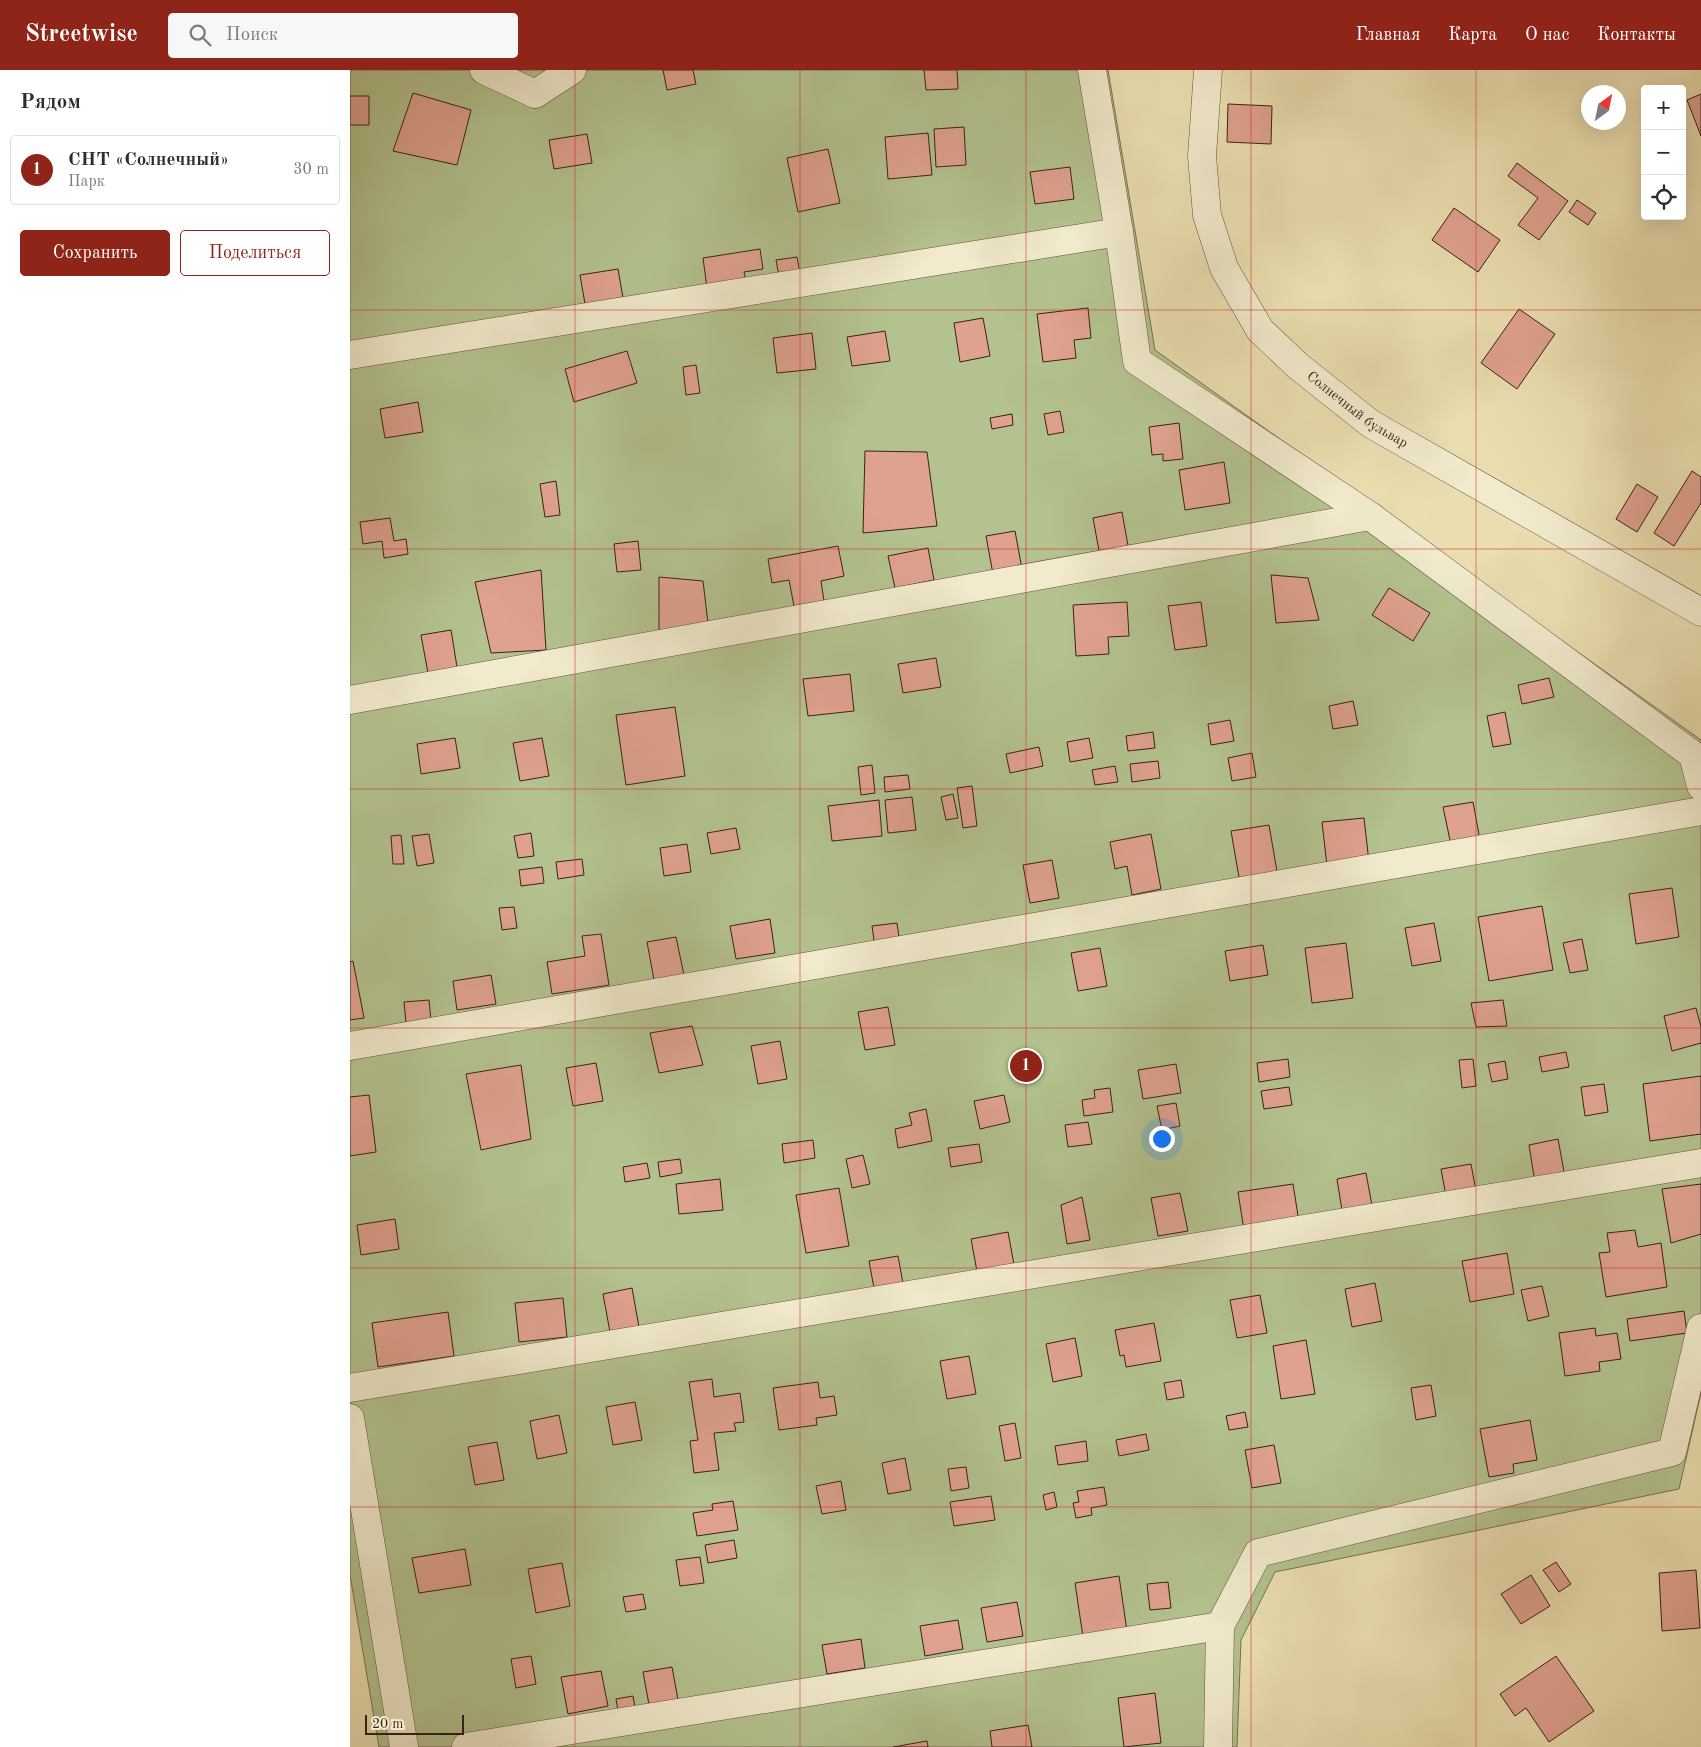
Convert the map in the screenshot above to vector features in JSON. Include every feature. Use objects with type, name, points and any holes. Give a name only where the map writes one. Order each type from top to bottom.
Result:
[{"type":"street","points":[[484,70],[535,94],[572,70]]},
{"type":"street","points":[[1092,70],[1119,232],[1137,361],[1370,516],[1694,755],[1701,786]]},
{"type":"street","name":"Солнечный бульвар","points":[[1208,70],[1202,156],[1207,215],[1224,268],[1260,330],[1298,366],[1371,424],[1701,612]]},
{"type":"street","points":[[350,355],[1119,232]]},
{"type":"street","points":[[350,700],[1370,516]]},
{"type":"street","points":[[350,1046],[1701,811]]},
{"type":"street","points":[[350,1388],[1701,1163]]},
{"type":"street","points":[[1218,1747],[1220,1626],[1258,1553],[1672,1452],[1701,1328]]},
{"type":"street","points":[[350,1418],[404,1747]]},
{"type":"street","points":[[466,1747],[1220,1626]]},
{"type":"green space","points":[[350,70],[1108,70],[1155,350],[1701,740],[1701,1393],[1679,1489],[1275,1572],[1241,1640],[1237,1747],[379,1747],[350,1575]]},
{"type":"building","points":[[663,70],[693,70],[696,84],[667,90]]},
{"type":"building","points":[[924,70],[957,70],[958,89],[926,90]]},
{"type":"building","points":[[413,93],[471,110],[457,165],[393,151]]},
{"type":"building","points":[[1701,94],[1701,136],[1687,100]]},
{"type":"building","points":[[350,96],[369,96],[369,125],[350,125]]},
{"type":"building","points":[[1228,104],[1272,106],[1271,144],[1227,142]]},
{"type":"building","points":[[964,127],[966,165],[936,167],[934,129]]},
{"type":"building","points":[[928,133],[932,175],[888,179],[885,137]]},
{"type":"building","points":[[587,134],[592,163],[554,169],[549,140]]},
{"type":"building","points":[[828,149],[840,203],[798,212],[787,158]]},
{"type":"building","points":[[1517,163],[1568,201],[1539,240],[1518,225],[1538,198],[1508,176]]},
{"type":"building","points":[[1070,167],[1074,199],[1035,204],[1030,172]]},
{"type":"building","points":[[1577,200],[1596,213],[1588,225],[1569,212]]},
{"type":"building","points":[[1454,208],[1500,240],[1478,272],[1432,240]]},
{"type":"building","points":[[760,249],[763,269],[744,272],[746,281],[707,288],[703,258]]},
{"type":"building","points":[[797,257],[802,284],[781,287],[776,260]]},
{"type":"building","points":[[618,269],[623,298],[585,304],[580,275]]},
{"type":"building","points":[[1088,308],[1091,338],[1074,340],[1076,358],[1043,362],[1037,314]]},
{"type":"building","points":[[1519,309],[1555,334],[1517,389],[1481,363]]},
{"type":"building","points":[[983,318],[990,356],[960,362],[954,323]]},
{"type":"building","points":[[885,331],[890,361],[852,366],[847,337]]},
{"type":"building","points":[[812,333],[816,369],[777,373],[773,338]]},
{"type":"building","points":[[627,351],[637,383],[574,402],[565,369]]},
{"type":"building","points":[[696,365],[700,393],[686,395],[683,367]]},
{"type":"building","points":[[418,402],[423,432],[385,438],[380,409]]},
{"type":"building","points":[[1060,411],[1064,432],[1048,435],[1044,414]]},
{"type":"building","points":[[1012,414],[1013,425],[992,429],[990,418]]},
{"type":"building","points":[[1179,423],[1183,459],[1163,461],[1163,454],[1152,455],[1149,427]]},
{"type":"building","points":[[865,451],[927,452],[937,526],[863,533]]},
{"type":"building","points":[[1224,462],[1230,503],[1185,510],[1179,470]]},
{"type":"building","points":[[1692,471],[1701,477],[1701,503],[1674,546],[1654,533]]},
{"type":"building","points":[[556,481],[560,515],[545,517],[540,484]]},
{"type":"building","points":[[1637,484],[1658,497],[1637,532],[1616,519]]},
{"type":"building","points":[[1122,512],[1129,551],[1100,556],[1093,518]]},
{"type":"building","points":[[390,518],[394,541],[406,539],[408,554],[384,558],[382,541],[363,544],[360,522]]},
{"type":"building","points":[[1015,531],[1022,569],[993,574],[986,536]]},
{"type":"building","points":[[638,541],[641,570],[617,572],[614,544]]},
{"type":"building","points":[[838,546],[844,576],[821,581],[824,601],[794,606],[789,580],[772,583],[768,559]]},
{"type":"building","points":[[928,548],[934,580],[895,588],[888,556]]},
{"type":"building","points":[[541,570],[546,650],[491,653],[475,582]]},
{"type":"building","points":[[1271,575],[1308,578],[1319,620],[1276,623]]},
{"type":"building","points":[[659,577],[703,581],[708,623],[659,632]]},
{"type":"building","points":[[1389,588],[1430,613],[1413,641],[1372,615]]},
{"type":"building","points":[[1127,602],[1129,636],[1108,637],[1109,654],[1076,656],[1073,605]]},
{"type":"building","points":[[1201,602],[1207,646],[1175,650],[1168,606]]},
{"type":"building","points":[[451,630],[457,667],[428,673],[421,635]]},
{"type":"building","points":[[936,658],[941,687],[903,693],[898,664]]},
{"type":"building","points":[[850,674],[854,711],[808,716],[803,679]]},
{"type":"building","points":[[1549,678],[1554,697],[1522,704],[1518,685]]},
{"type":"building","points":[[1353,701],[1358,725],[1333,729],[1329,706]]},
{"type":"building","points":[[675,707],[685,776],[626,785],[616,715]]},
{"type":"building","points":[[1505,712],[1511,744],[1493,747],[1487,716]]},
{"type":"building","points":[[1230,720],[1234,741],[1211,745],[1208,724]]},
{"type":"building","points":[[1153,732],[1155,748],[1128,751],[1126,736]]},
{"type":"building","points":[[455,738],[460,768],[421,774],[417,744]]},
{"type":"building","points":[[542,738],[549,776],[520,781],[513,743]]},
{"type":"building","points":[[1089,738],[1093,758],[1070,762],[1067,742]]},
{"type":"building","points":[[1039,747],[1043,766],[1010,773],[1006,754]]},
{"type":"building","points":[[1252,753],[1256,777],[1232,781],[1228,758]]},
{"type":"building","points":[[1158,761],[1160,778],[1132,782],[1130,764]]},
{"type":"building","points":[[872,765],[875,793],[861,795],[858,767]]},
{"type":"building","points":[[1115,766],[1118,782],[1095,785],[1092,770]]},
{"type":"building","points":[[908,775],[910,789],[885,792],[884,777]]},
{"type":"building","points":[[972,786],[977,826],[963,828],[957,788]]},
{"type":"building","points":[[953,794],[958,818],[946,820],[941,797]]},
{"type":"building","points":[[912,797],[916,830],[888,833],[885,800]]},
{"type":"building","points":[[879,800],[882,836],[832,841],[828,806]]},
{"type":"building","points":[[1473,802],[1480,840],[1451,845],[1443,807]]},
{"type":"building","points":[[1364,818],[1369,862],[1327,866],[1322,822]]},
{"type":"building","points":[[1269,825],[1279,883],[1241,889],[1231,831]]},
{"type":"building","points":[[736,828],[740,849],[711,854],[707,833]]},
{"type":"building","points":[[531,833],[534,856],[518,858],[514,836]]},
{"type":"building","points":[[429,834],[434,863],[417,866],[412,836]]},
{"type":"building","points":[[1151,834],[1161,889],[1132,895],[1127,866],[1115,869],[1110,842]]},
{"type":"building","points":[[401,835],[404,864],[393,864],[391,836]]},
{"type":"building","points":[[687,844],[691,872],[664,876],[660,848]]},
{"type":"building","points":[[582,859],[584,875],[558,879],[556,862]]},
{"type":"building","points":[[1052,860],[1059,898],[1030,903],[1023,865]]},
{"type":"building","points":[[542,867],[544,883],[521,886],[519,870]]},
{"type":"building","points":[[1672,888],[1679,937],[1636,944],[1629,894]]},
{"type":"building","points":[[1542,906],[1553,970],[1489,981],[1478,917]]},
{"type":"building","points":[[514,907],[517,928],[502,930],[499,908]]},
{"type":"building","points":[[770,919],[775,953],[736,959],[730,926]]},
{"type":"building","points":[[897,923],[901,952],[876,955],[872,926]]},
{"type":"building","points":[[1434,923],[1441,961],[1412,966],[1405,928]]},
{"type":"building","points":[[601,934],[609,985],[552,994],[547,962],[585,956],[582,936]]},
{"type":"building","points":[[676,937],[684,975],[654,980],[647,942]]},
{"type":"building","points":[[1582,939],[1588,970],[1570,973],[1563,943]]},
{"type":"building","points":[[1346,943],[1353,998],[1312,1003],[1305,948]]},
{"type":"building","points":[[1263,945],[1268,975],[1230,981],[1225,951]]},
{"type":"building","points":[[1100,948],[1107,986],[1078,991],[1071,953]]},
{"type":"building","points":[[353,961],[364,1018],[350,1020],[350,962]]},
{"type":"building","points":[[491,975],[496,1004],[457,1010],[453,981]]},
{"type":"building","points":[[429,1000],[431,1021],[406,1023],[404,1002]]},
{"type":"building","points":[[1503,1000],[1507,1026],[1476,1027],[1471,1003]]},
{"type":"building","points":[[888,1007],[895,1045],[865,1050],[858,1012]]},
{"type":"building","points":[[1696,1008],[1701,1027],[1701,1043],[1672,1051],[1664,1016]]},
{"type":"building","points":[[692,1026],[703,1065],[659,1073],[650,1033]]},
{"type":"building","points":[[780,1041],[787,1079],[758,1084],[751,1046]]},
{"type":"building","points":[[1566,1052],[1569,1067],[1542,1072],[1539,1057]]},
{"type":"building","points":[[1288,1059],[1290,1077],[1259,1082],[1257,1063]]},
{"type":"building","points":[[1473,1059],[1476,1086],[1462,1088],[1459,1060]]},
{"type":"building","points":[[1505,1061],[1508,1079],[1492,1082],[1488,1064]]},
{"type":"building","points":[[596,1063],[603,1101],[573,1106],[566,1068]]},
{"type":"building","points":[[1176,1064],[1181,1093],[1143,1099],[1138,1070]]},
{"type":"building","points":[[521,1065],[531,1139],[481,1150],[466,1074]]},
{"type":"building","points":[[1701,1076],[1701,1134],[1650,1141],[1643,1084]]},
{"type":"building","points":[[1604,1084],[1608,1112],[1585,1116],[1581,1087]]},
{"type":"building","points":[[1289,1087],[1292,1105],[1264,1109],[1261,1091]]},
{"type":"building","points":[[1110,1088],[1113,1112],[1084,1116],[1082,1100],[1095,1098],[1094,1090]]},
{"type":"building","points":[[369,1095],[376,1152],[350,1156],[350,1097]]},
{"type":"building","points":[[1004,1095],[1010,1122],[980,1129],[974,1101]]},
{"type":"building","points":[[1176,1103],[1180,1126],[1162,1130],[1157,1106]]},
{"type":"building","points":[[926,1109],[932,1141],[898,1148],[895,1129],[912,1125],[909,1113]]},
{"type":"building","points":[[1088,1122],[1092,1144],[1068,1147],[1065,1125]]},
{"type":"building","points":[[1558,1139],[1565,1177],[1535,1183],[1529,1145]]},
{"type":"building","points":[[813,1140],[815,1158],[784,1163],[782,1144]]},
{"type":"building","points":[[979,1144],[982,1162],[951,1167],[948,1148]]},
{"type":"building","points":[[863,1155],[870,1184],[852,1188],[846,1159]]},
{"type":"building","points":[[680,1159],[682,1173],[660,1177],[658,1162]]},
{"type":"building","points":[[647,1163],[650,1178],[625,1182],[623,1167]]},
{"type":"building","points":[[1471,1164],[1478,1202],[1448,1207],[1441,1169]]},
{"type":"building","points":[[1366,1173],[1373,1211],[1343,1217],[1337,1179]]},
{"type":"building","points":[[720,1179],[723,1210],[679,1214],[676,1184]]},
{"type":"building","points":[[1293,1184],[1300,1228],[1245,1237],[1238,1192]]},
{"type":"building","points":[[1701,1184],[1701,1234],[1671,1243],[1662,1189]]},
{"type":"building","points":[[839,1188],[849,1246],[806,1253],[796,1195]]},
{"type":"building","points":[[1180,1193],[1188,1231],[1158,1236],[1151,1198]]},
{"type":"building","points":[[1082,1197],[1090,1240],[1067,1244],[1061,1205]]},
{"type":"building","points":[[395,1219],[399,1249],[361,1255],[357,1225]]},
{"type":"building","points":[[1635,1230],[1638,1247],[1661,1243],[1667,1287],[1606,1297],[1599,1253],[1610,1252],[1607,1233]]},
{"type":"building","points":[[1008,1232],[1015,1270],[978,1277],[971,1239]]},
{"type":"building","points":[[1507,1253],[1514,1294],[1470,1302],[1462,1261]]},
{"type":"building","points":[[898,1256],[905,1294],[876,1299],[869,1261]]},
{"type":"building","points":[[1375,1283],[1382,1321],[1352,1327],[1345,1289]]},
{"type":"building","points":[[1542,1286],[1549,1316],[1528,1321],[1521,1290]]},
{"type":"building","points":[[632,1288],[639,1327],[610,1332],[603,1294]]},
{"type":"building","points":[[1260,1295],[1267,1333],[1237,1338],[1230,1300]]},
{"type":"building","points":[[563,1298],[567,1337],[519,1342],[515,1303]]},
{"type":"building","points":[[1684,1311],[1687,1333],[1630,1341],[1627,1319]]},
{"type":"building","points":[[448,1312],[454,1356],[378,1367],[372,1323]]},
{"type":"building","points":[[1154,1323],[1161,1361],[1126,1367],[1124,1355],[1120,1356],[1115,1330]]},
{"type":"building","points":[[1595,1328],[1596,1336],[1617,1333],[1621,1359],[1599,1362],[1600,1371],[1565,1376],[1559,1333]]},
{"type":"building","points":[[1075,1338],[1082,1376],[1053,1382],[1046,1344]]},
{"type":"building","points":[[1306,1340],[1315,1394],[1281,1399],[1273,1346]]},
{"type":"building","points":[[969,1356],[976,1394],[947,1399],[940,1361]]},
{"type":"building","points":[[712,1379],[714,1397],[740,1393],[744,1422],[734,1423],[736,1431],[714,1433],[719,1470],[694,1473],[690,1441],[698,1440],[689,1382]]},
{"type":"building","points":[[1181,1380],[1184,1397],[1167,1400],[1164,1383]]},
{"type":"building","points":[[818,1382],[820,1398],[834,1396],[837,1415],[816,1418],[817,1425],[779,1430],[773,1388]]},
{"type":"building","points":[[1431,1385],[1436,1416],[1416,1420],[1411,1388]]},
{"type":"building","points":[[635,1402],[642,1440],[613,1445],[606,1407]]},
{"type":"building","points":[[1245,1412],[1248,1427],[1229,1430],[1226,1416]]},
{"type":"building","points":[[559,1415],[567,1453],[537,1459],[530,1421]]},
{"type":"building","points":[[1530,1420],[1537,1460],[1513,1464],[1514,1473],[1489,1477],[1480,1429]]},
{"type":"building","points":[[1015,1423],[1021,1458],[1005,1461],[999,1426]]},
{"type":"building","points":[[1146,1434],[1149,1450],[1119,1456],[1116,1440]]},
{"type":"building","points":[[1086,1441],[1088,1461],[1058,1465],[1055,1446]]},
{"type":"building","points":[[497,1442],[504,1480],[475,1485],[468,1447]]},
{"type":"building","points":[[1274,1445],[1281,1483],[1252,1488],[1245,1450]]},
{"type":"building","points":[[905,1458],[911,1490],[888,1494],[882,1463]]},
{"type":"building","points":[[966,1467],[969,1488],[951,1491],[948,1469]]},
{"type":"building","points":[[841,1481],[846,1510],[822,1514],[816,1486]]},
{"type":"building","points":[[1104,1487],[1107,1505],[1091,1508],[1092,1515],[1076,1518],[1073,1503],[1079,1502],[1077,1491]]},
{"type":"building","points":[[1054,1492],[1057,1507],[1046,1510],[1043,1495]]},
{"type":"building","points":[[991,1496],[995,1520],[954,1526],[950,1502]]},
{"type":"building","points":[[733,1501],[738,1530],[697,1536],[693,1513],[713,1510],[712,1504]]},
{"type":"building","points":[[734,1540],[737,1558],[708,1563],[705,1545]]},
{"type":"building","points":[[465,1549],[471,1585],[419,1593],[412,1558]]},
{"type":"building","points":[[700,1557],[704,1583],[680,1586],[676,1560]]},
{"type":"building","points":[[1556,1562],[1571,1584],[1559,1592],[1543,1570]]},
{"type":"building","points":[[562,1563],[570,1606],[536,1613],[528,1569]]},
{"type":"building","points":[[1696,1570],[1700,1628],[1662,1631],[1659,1573]]},
{"type":"building","points":[[1531,1575],[1550,1606],[1521,1624],[1501,1594]]},
{"type":"building","points":[[1119,1576],[1127,1631],[1083,1637],[1075,1583]]},
{"type":"building","points":[[1168,1582],[1171,1608],[1150,1610],[1147,1584]]},
{"type":"building","points":[[643,1594],[646,1609],[626,1612],[623,1597]]},
{"type":"building","points":[[1017,1602],[1023,1636],[987,1642],[981,1608]]},
{"type":"building","points":[[958,1620],[963,1649],[925,1656],[920,1626]]},
{"type":"building","points":[[861,1639],[865,1668],[827,1674],[822,1645]]},
{"type":"building","points":[[531,1656],[536,1684],[516,1688],[511,1659]]},
{"type":"building","points":[[1556,1656],[1594,1711],[1549,1742],[1526,1708],[1515,1716],[1500,1694]]},
{"type":"building","points":[[672,1667],[679,1705],[650,1710],[643,1672]]},
{"type":"building","points":[[601,1671],[608,1706],[568,1714],[561,1677]]},
{"type":"building","points":[[1155,1693],[1161,1743],[1124,1747],[1118,1698]]},
{"type":"building","points":[[633,1696],[637,1719],[620,1722],[616,1699]]},
{"type":"building","points":[[1028,1725],[1032,1747],[992,1747],[990,1731]]},
{"type":"building","points":[[927,1741],[928,1747],[893,1747]]},
{"type":"place","name":"СНТ «Солнечный»","points":[[1026,1066]]}]
